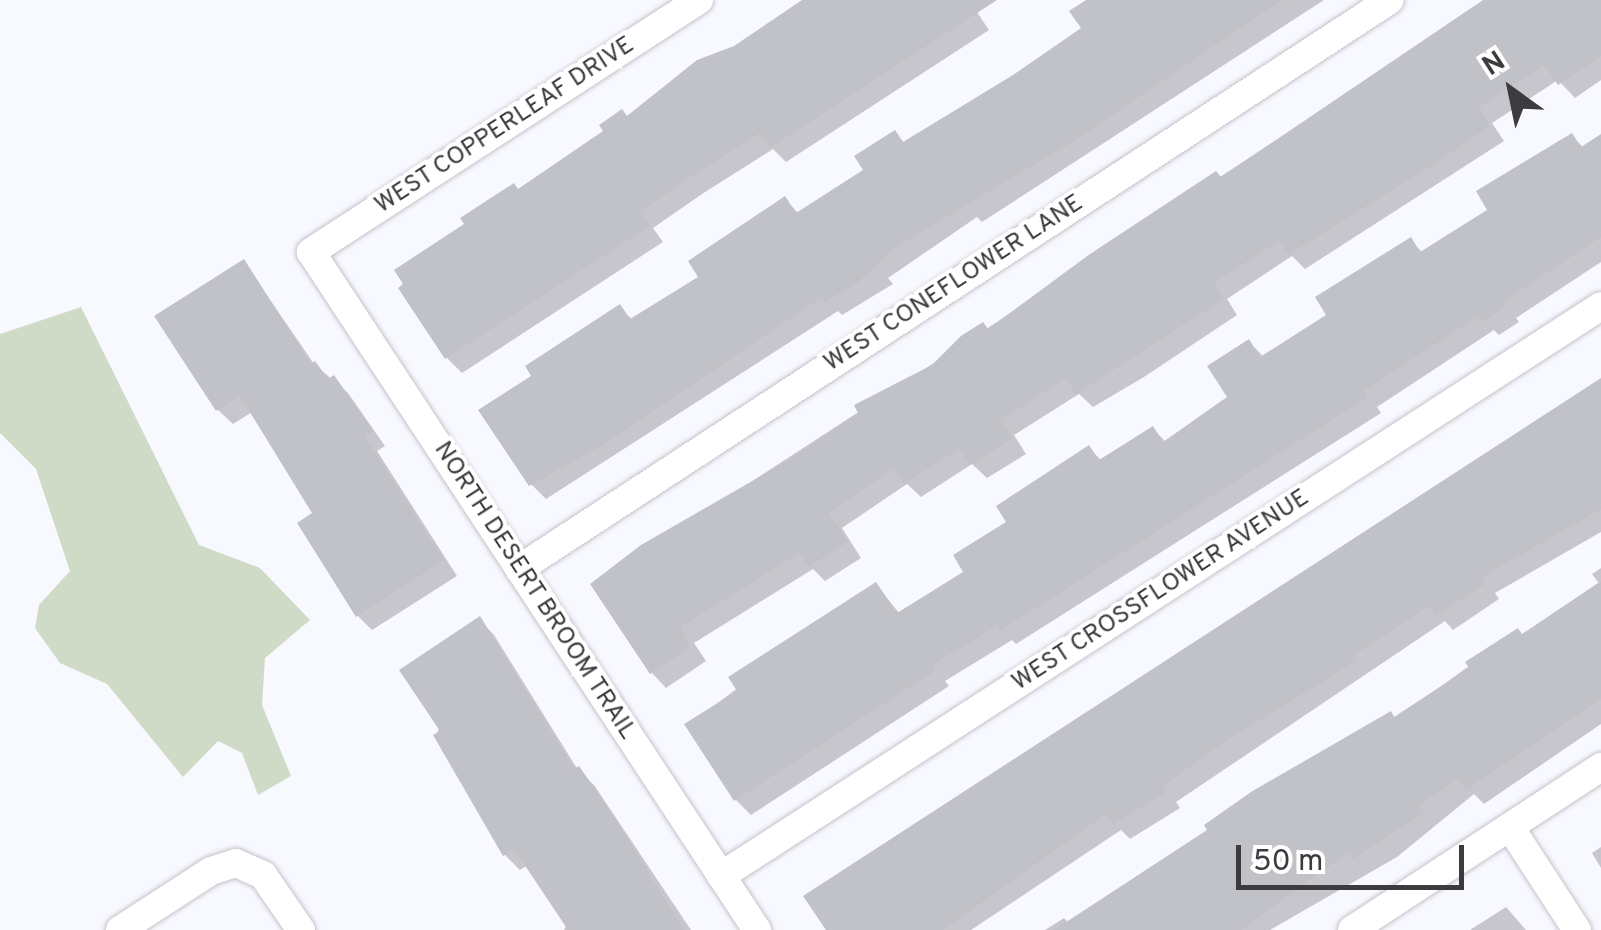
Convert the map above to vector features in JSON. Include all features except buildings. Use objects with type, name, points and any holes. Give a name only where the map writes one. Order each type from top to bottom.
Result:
[{"type":"street","name":"WEST COPPERLEAF DRIVE","points":[[311,252],[699,0]]},
{"type":"street","name":"WEST CONEFLOWER LANE","points":[[518,569],[1390,0]]},
{"type":"street","name":"NORTH DESERT BROOM TRAIL","points":[[311,252],[757,930]]},
{"type":"street","name":"WEST CROSSFLOWER AVENUE","points":[[721,876],[1601,306]]},
{"type":"street","points":[[1352,930],[1601,767]]},
{"type":"street","points":[[1510,827],[1577,930]]},
{"type":"street","points":[[120,930],[211,871],[236,863],[263,875],[301,930]]},
{"type":"green space","points":[[81,307],[199,545],[260,568],[310,620],[265,658],[262,705],[291,776],[258,795],[242,753],[218,741],[183,777],[107,684],[60,663],[35,628],[39,605],[70,571],[36,469],[0,433],[0,334]]}]
